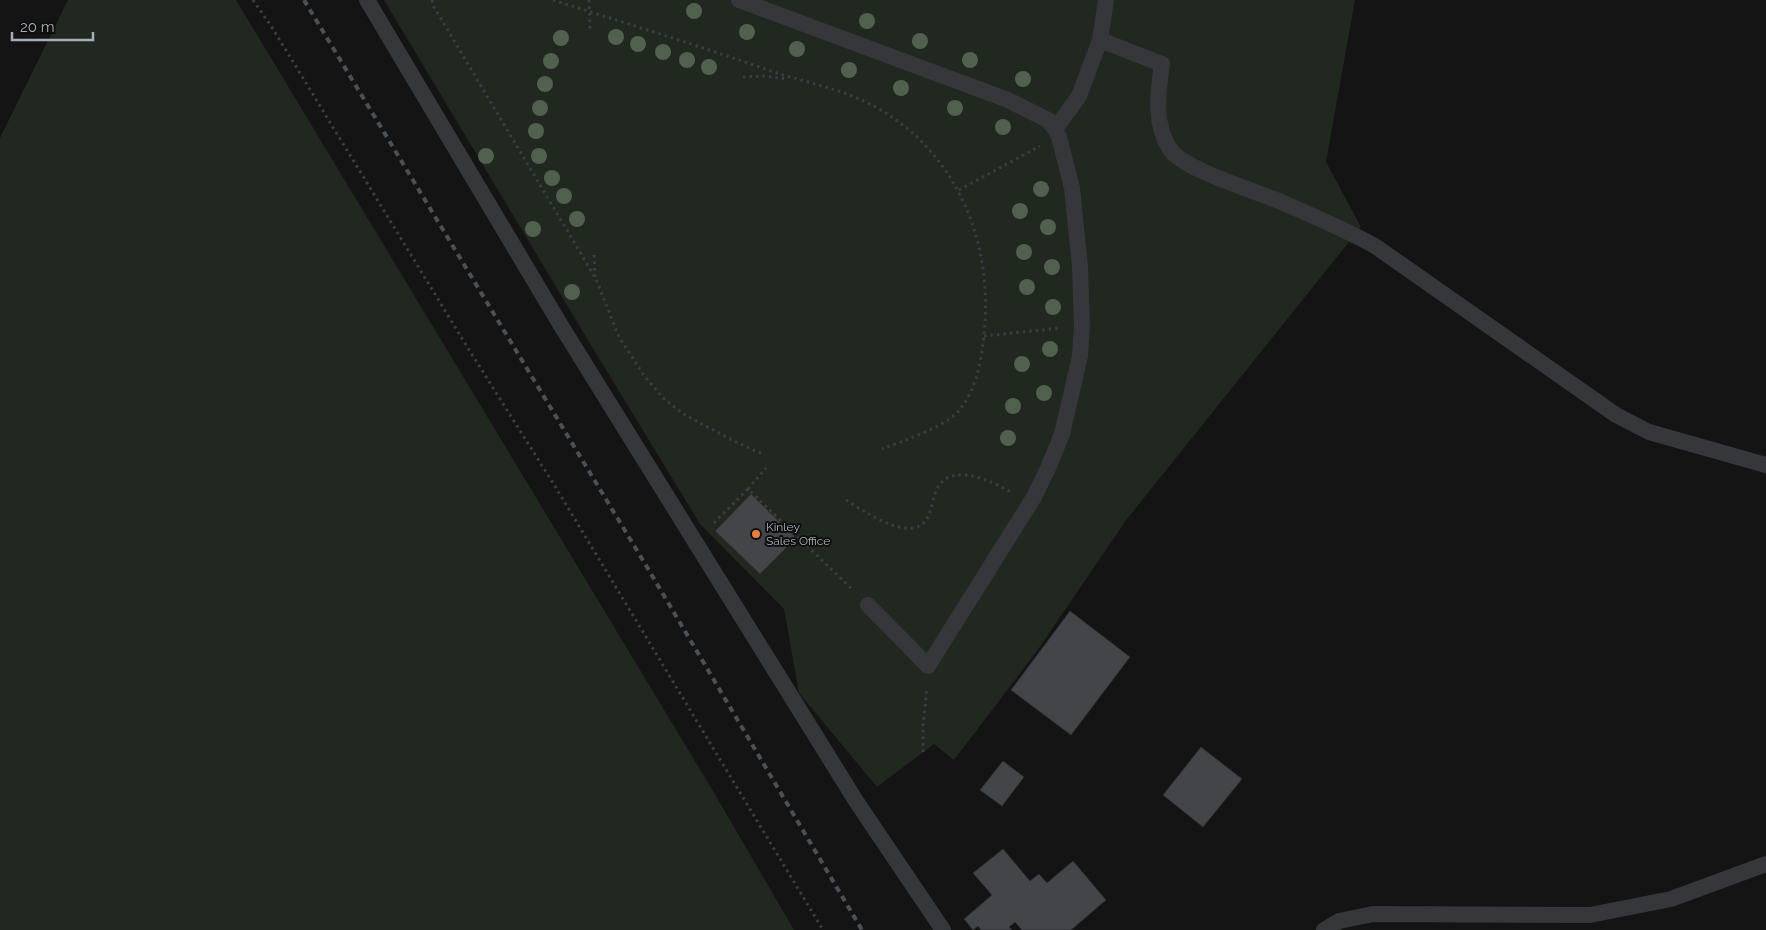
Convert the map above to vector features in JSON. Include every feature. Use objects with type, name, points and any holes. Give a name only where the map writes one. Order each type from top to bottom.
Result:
[{"type":"lane","points":[[367,0],[575,350],[856,801],[943,930]]},
{"type":"lane","points":[[739,0],[1008,100],[1048,120],[1057,133],[1072,188],[1080,267],[1082,326],[1080,356],[1062,434],[1049,466],[1029,504],[928,666],[868,605]]},
{"type":"lane","points":[[1057,133],[1078,96],[1100,40],[1106,0]]},
{"type":"lane","points":[[1100,40],[1162,64],[1157,101],[1162,133],[1170,149],[1178,159],[1195,168],[1355,235],[1375,246],[1616,415],[1649,432],[1766,465]]},
{"type":"lane","points":[[1324,930],[1338,921],[1374,914],[1590,916],[1671,899],[1766,864]]},
{"type":"path","points":[[253,0],[273,29],[466,345],[554,483],[823,930]]},
{"type":"path","points":[[432,0],[596,279],[619,337],[645,377],[665,400],[685,415],[703,426],[765,455]]},
{"type":"path","points":[[553,0],[795,80]]},
{"type":"path","points":[[589,0],[590,29]]},
{"type":"path","points":[[743,77],[765,76],[812,83],[852,95],[891,116],[909,129],[938,159],[959,190],[973,224],[984,265],[986,304],[984,336],[975,381],[961,409],[945,421],[926,432],[882,449]]},
{"type":"path","points":[[959,190],[1057,133]]},
{"type":"path","points":[[594,255],[596,279]]},
{"type":"path","points":[[984,336],[1082,326]]},
{"type":"path","points":[[714,523],[766,468]]},
{"type":"path","points":[[846,500],[890,523],[911,528],[918,526],[928,517],[935,492],[943,481],[968,475],[986,480],[1029,504]]},
{"type":"path","points":[[748,488],[868,605]]},
{"type":"path","points":[[923,752],[923,726],[928,666]]},
{"type":"shaded area","points":[[68,0],[236,0],[713,791],[794,930],[0,930],[0,138]]},
{"type":"shaded area","points":[[384,0],[1355,0],[1326,162],[1361,227],[1127,519],[1037,651],[954,760],[934,744],[877,787],[799,693],[784,609],[700,524]]},
{"type":"building","name":"Kinley Sales Office","points":[[751,494],[796,538],[760,574],[715,531]]},
{"type":"building","points":[[1070,611],[1130,657],[1071,735],[1011,690]]},
{"type":"building","points":[[1201,747],[1242,779],[1203,827],[1163,795]]},
{"type":"building","points":[[1003,761],[1024,777],[1002,806],[980,790]]},
{"type":"building","points":[[1003,849],[1030,881],[1039,874],[1047,883],[1073,861],[1106,900],[1071,930],[1022,930],[1015,922],[1009,927],[1012,930],[981,930],[978,926],[973,930],[964,919],[992,895],[973,873]]},
{"type":"railway","points":[[304,0],[647,567],[862,930]]},
{"type":"place","name":"Kinley Sales Office","points":[[756,534]]}]
